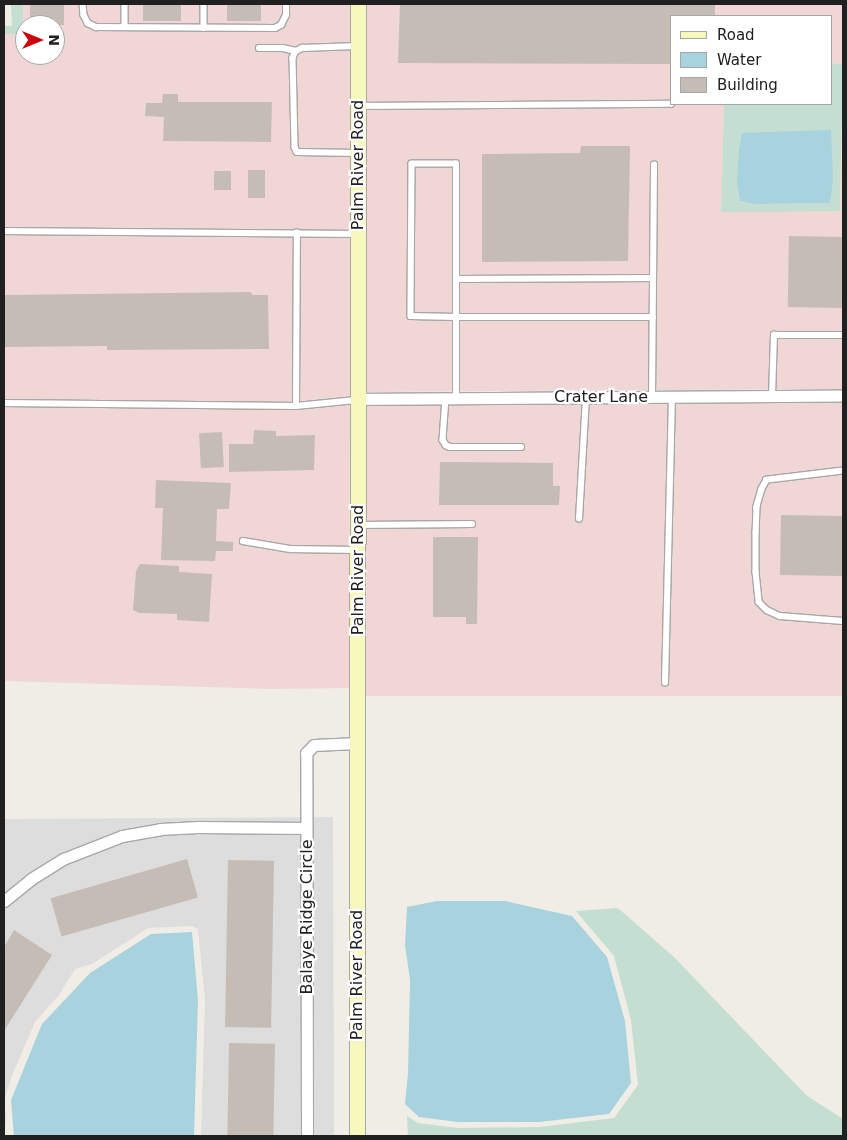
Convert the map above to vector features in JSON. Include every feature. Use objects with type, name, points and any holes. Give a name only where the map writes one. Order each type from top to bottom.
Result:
[{"type":"street","name":"Palm River Road","points":[[357,1136],[358,4]]},
{"type":"street","name":"Crater Lane","points":[[358,399],[843,396]]},
{"type":"street","name":"Balaye Ridge Circle","points":[[307,1136],[306,753],[310,748],[319,745],[357,743]]},
{"type":"street","points":[[4,901],[31,879],[63,859],[122,836],[160,829],[198,827],[306,828]]},
{"type":"lane","points":[[84,4],[84,15],[88,23],[96,28],[274,28],[281,25],[286,15],[286,4]]},
{"type":"lane","points":[[124,4],[125,28]]},
{"type":"lane","points":[[204,4],[204,28]]},
{"type":"lane","points":[[259,48],[283,48],[296,51],[302,48],[358,46]]},
{"type":"lane","points":[[296,51],[293,58],[294,147],[297,152],[358,153]]},
{"type":"lane","points":[[358,106],[670,104]]},
{"type":"lane","points":[[521,447],[450,447],[443,440],[451,397],[456,317],[456,164],[412,164],[411,316],[456,317],[653,317]]},
{"type":"lane","points":[[652,397],[654,165]]},
{"type":"lane","points":[[4,231],[358,234]]},
{"type":"lane","points":[[296,406],[297,233]]},
{"type":"lane","points":[[456,278],[653,278]]},
{"type":"lane","points":[[772,396],[774,336],[843,335]]},
{"type":"lane","points":[[579,519],[586,397]]},
{"type":"lane","points":[[664,683],[672,397]]},
{"type":"lane","points":[[4,403],[296,406],[358,399]]},
{"type":"lane","points":[[843,471],[767,480],[762,489],[757,507],[756,572],[759,602],[767,610],[787,618],[843,621]]},
{"type":"lane","points":[[358,525],[472,524]]},
{"type":"lane","points":[[243,541],[291,548],[358,550]]},
{"type":"shaded area","points":[[23,4],[351,4],[349,688],[271,689],[4,681],[4,34],[15,34],[15,65],[65,65],[65,15],[23,15]]},
{"type":"shaded area","points":[[367,4],[843,4],[843,64],[832,63],[832,15],[670,15],[670,105],[724,105],[721,211],[840,211],[843,103],[843,389],[366,392]]},
{"type":"shaded area","points":[[366,403],[843,403],[843,696],[366,696]]},
{"type":"shaded area","points":[[333,817],[334,1136],[201,1136],[205,1000],[198,929],[192,926],[148,928],[92,964],[75,969],[59,995],[35,1022],[11,1078],[4,1101],[4,819]]},
{"type":"shaded area","points":[[4,1101],[6,1119],[4,1136]]},
{"type":"green space","points":[[11,4],[23,4],[23,15],[15,15],[15,34],[4,34],[4,26],[12,26]]},
{"type":"green space","points":[[832,63],[843,64],[840,211],[721,212],[724,105],[832,105]],"holes":[[[831,191],[830,203],[754,204],[740,201]]]},
{"type":"green space","points":[[618,908],[675,958],[806,1095],[843,1119],[843,1136],[408,1136],[407,1116],[418,1123],[458,1128],[540,1127],[614,1118],[638,1085],[631,1020],[614,956],[576,911]]},
{"type":"water","points":[[831,130],[833,179],[830,203],[754,204],[740,201],[737,182],[742,133]]},
{"type":"water","points":[[437,901],[505,901],[572,916],[607,957],[625,1021],[631,1083],[609,1114],[539,1122],[458,1122],[419,1117],[405,1104],[408,1073],[410,980],[405,945],[407,907]]},
{"type":"water","points":[[192,932],[198,1000],[194,1136],[14,1136],[11,1100],[42,1024],[90,973],[151,934]]},
{"type":"building","points":[[30,4],[64,4],[64,15],[30,15]]},
{"type":"building","points":[[143,4],[181,4],[181,21],[143,21]]},
{"type":"building","points":[[227,4],[261,4],[261,21],[227,21]]},
{"type":"building","points":[[400,4],[715,4],[715,15],[670,15],[670,64],[398,63]]},
{"type":"building","points":[[163,94],[178,94],[178,102],[272,102],[271,142],[163,141],[164,117],[145,116],[146,103],[162,103]]},
{"type":"building","points":[[581,146],[630,146],[628,261],[482,262],[482,154],[580,153]]},
{"type":"building","points":[[248,170],[265,170],[265,198],[248,198]]},
{"type":"building","points":[[214,171],[231,171],[231,190],[214,190]]},
{"type":"building","points":[[789,236],[843,237],[842,308],[788,307]]},
{"type":"building","points":[[251,292],[252,295],[268,295],[269,349],[107,350],[107,346],[5,347],[5,295]]},
{"type":"building","points":[[254,430],[276,431],[276,436],[315,435],[314,470],[229,472],[229,444],[253,444]]},
{"type":"building","points":[[222,432],[224,467],[201,468],[199,433]]},
{"type":"building","points":[[440,462],[553,463],[553,486],[560,486],[559,505],[439,505]]},
{"type":"building","points":[[156,480],[231,483],[229,509],[217,509],[216,541],[233,542],[233,551],[216,551],[215,561],[161,560],[163,508],[155,508]]},
{"type":"building","points":[[781,515],[843,516],[842,576],[780,575]]},
{"type":"building","points":[[433,537],[478,537],[477,624],[466,624],[466,617],[433,617]]},
{"type":"building","points":[[140,564],[179,566],[179,572],[212,574],[209,622],[177,620],[177,614],[139,613],[133,610],[136,571]]},
{"type":"building","points":[[187,859],[198,897],[62,937],[51,898]]},
{"type":"building","points":[[228,860],[274,861],[271,1028],[225,1027]]},
{"type":"building","points":[[14,930],[52,955],[4,1031],[4,947]]},
{"type":"building","points":[[229,1043],[275,1044],[273,1136],[227,1136]]}]
